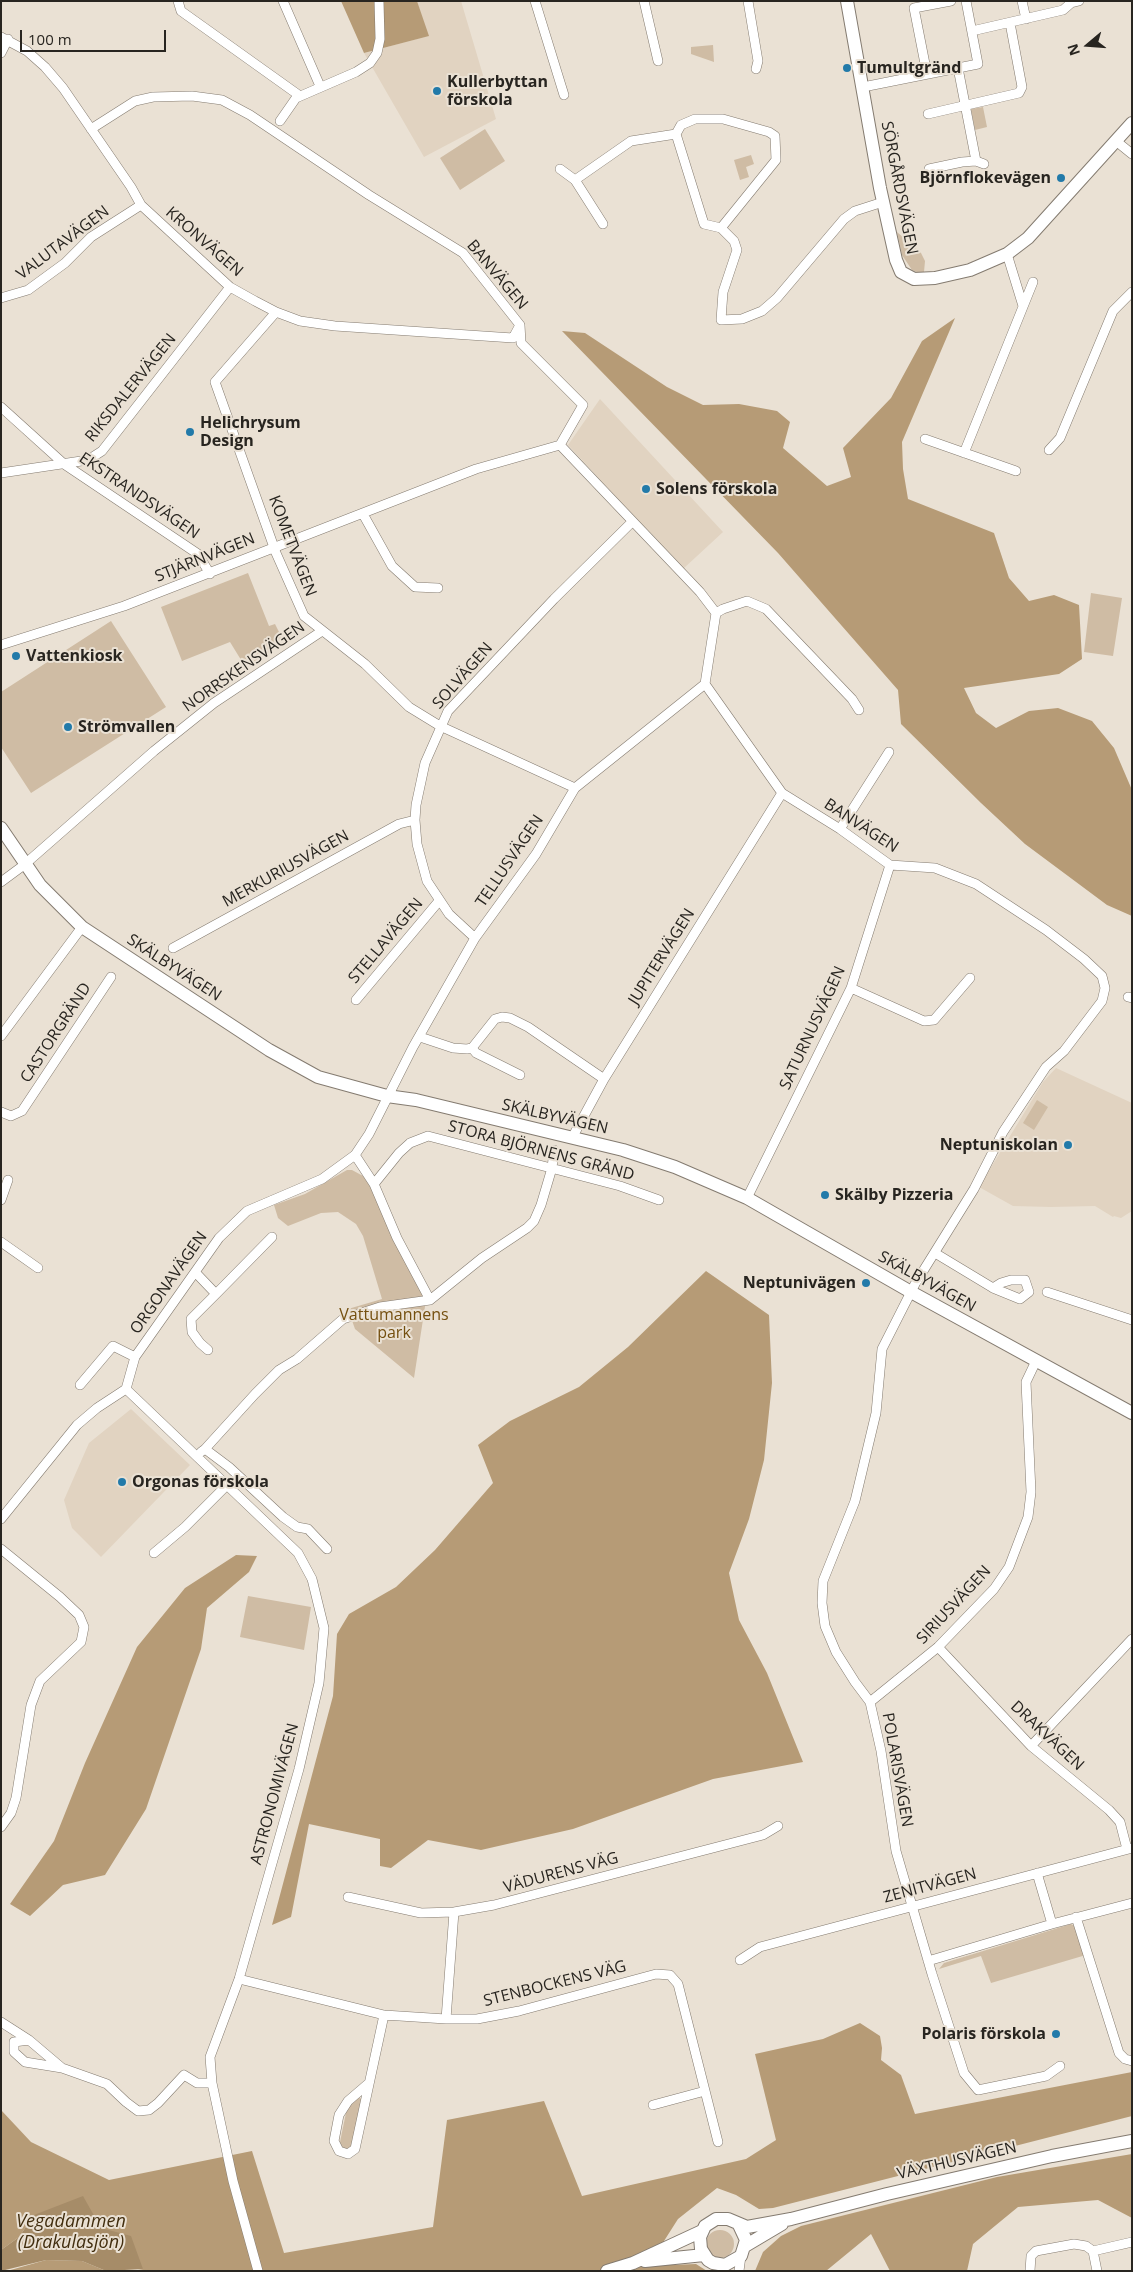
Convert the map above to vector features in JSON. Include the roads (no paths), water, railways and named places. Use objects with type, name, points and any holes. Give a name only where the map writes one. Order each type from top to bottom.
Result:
[{"type":"street","points":[[178,1],[181,11],[300,96]]},
{"type":"street","points":[[283,1],[320,86]]},
{"type":"street","points":[[280,121],[296,98],[356,72],[370,63],[377,53],[380,39],[379,1]]},
{"type":"street","points":[[535,1],[564,95]]},
{"type":"street","points":[[644,1],[658,61]]},
{"type":"street","points":[[748,1],[758,61],[756,69]]},
{"type":"street","name":"SÖRGÅRDSVÄGEN","points":[[847,1],[883,202],[898,266],[909,277],[921,280],[970,270],[1008,254]]},
{"type":"street","points":[[927,74],[914,8],[951,1]]},
{"type":"street","points":[[863,87],[978,64],[966,1]]},
{"type":"street","points":[[1022,1],[1026,19]]},
{"type":"street","points":[[972,31],[1026,19],[1079,1]]},
{"type":"street","points":[[928,114],[1019,93],[1022,87],[1010,23]]},
{"type":"street","points":[[1,53],[5,38]]},
{"type":"street","name":"KRONVÄGEN","points":[[5,38],[27,51],[45,67],[63,88],[131,187],[141,205],[230,287],[276,312],[300,321],[335,326],[513,338],[520,326]]},
{"type":"street","name":"SÖRGÅRDSVÄGEN","points":[[929,169],[962,162],[980,163],[958,68]]},
{"type":"street","name":"BANVÄGEN","points":[[91,129],[135,101],[153,97],[192,96],[222,100],[234,105],[369,195],[463,253],[520,326],[521,343],[583,405],[560,445]]},
{"type":"street","points":[[575,180],[631,141],[676,134],[682,125],[695,119],[723,119],[769,132],[774,136],[776,160],[721,228]]},
{"type":"street","points":[[1024,306],[1008,254],[1028,238],[1132,123]]},
{"type":"street","points":[[676,134],[704,224],[721,228],[734,241],[737,250],[723,292],[721,320],[742,319],[762,311],[776,298],[844,219],[855,211],[883,202]]},
{"type":"street","points":[[1116,140],[1132,154]]},
{"type":"street","points":[[560,169],[575,180],[603,224]]},
{"type":"street","name":"VALUTAVÄGEN","points":[[1,298],[28,290],[64,264],[92,237],[141,205]]},
{"type":"street","points":[[964,453],[1033,282]]},
{"type":"street","name":"RIKSDALERVÄGEN","points":[[1,473],[88,460],[102,452],[230,287]]},
{"type":"street","points":[[1049,450],[1060,438],[1113,311],[1132,292]]},
{"type":"street","name":"KOMETVÄGEN","points":[[276,312],[215,382],[275,546],[304,616],[364,664],[409,707],[440,726],[575,788]]},
{"type":"street","name":"EKSTRANDSVÄGEN","points":[[1,407],[64,464],[198,554],[210,574]]},
{"type":"street","points":[[925,439],[1016,471]]},
{"type":"street","points":[[560,445],[700,592],[716,614],[705,684]]},
{"type":"street","name":"STJÄRNVÄGEN","points":[[1,645],[124,606],[476,469],[560,445]]},
{"type":"street","points":[[363,514],[392,566],[415,587],[438,588]]},
{"type":"street","name":"SOLVÄGEN","points":[[475,938],[439,900],[427,881],[417,844],[415,820],[416,805],[425,763],[448,711],[554,598],[632,522]]},
{"type":"street","points":[[716,614],[723,609],[747,601],[766,609],[852,699],[859,710]]},
{"type":"street","name":"NORRSKENSVÄGEN","points":[[1,882],[24,865],[154,751],[214,703],[322,631]]},
{"type":"street","name":"BANVÄGEN","points":[[705,684],[782,793],[840,829],[890,865],[935,868],[976,884],[1046,930],[1084,959],[1102,976],[1105,988],[1102,1001],[1064,1051],[1046,1068],[1009,1124],[974,1189],[935,1253]]},
{"type":"street","name":"TELLUSVÄGEN","points":[[387,1096],[475,938],[536,854],[575,788],[705,684]]},
{"type":"street","points":[[840,829],[889,752]]},
{"type":"street","name":"JUPITERVÄGEN","points":[[572,1138],[604,1079],[782,793]]},
{"type":"street","name":"MERKURIUSVÄGEN","points":[[173,948],[399,824],[415,820]]},
{"type":"street","name":"SKÄLBYVÄGEN","points":[[1,828],[24,865],[40,886],[82,926],[269,1050],[318,1077],[387,1096],[416,1100],[623,1150],[676,1167],[747,1198],[911,1292],[1132,1413]]},
{"type":"street","name":"SATURNUSVÄGEN","points":[[747,1198],[851,988],[890,865]]},
{"type":"street","name":"STELLAVÄGEN","points":[[356,1000],[439,900]]},
{"type":"street","points":[[1,1036],[82,926]]},
{"type":"street","name":"CASTORGRÄND","points":[[1,1112],[11,1116],[22,1111],[111,977]]},
{"type":"street","points":[[851,988],[924,1021],[934,1020],[970,978]]},
{"type":"street","points":[[420,1037],[460,1050],[472,1048],[495,1019],[502,1017],[510,1018],[528,1027],[604,1079]]},
{"type":"street","points":[[472,1048],[476,1053],[520,1075]]},
{"type":"street","name":"ORGONAVÄGEN","points":[[126,1389],[135,1357],[219,1238],[247,1211],[322,1179],[355,1154],[369,1134],[387,1096]]},
{"type":"street","name":"STORA BJÖRNENS GRÄND","points":[[374,1184],[399,1152],[410,1143],[428,1136],[620,1186],[659,1200]]},
{"type":"street","points":[[197,1456],[279,1370],[297,1359],[343,1318],[380,1307],[430,1300],[482,1258],[520,1234],[534,1221],[541,1205],[552,1168],[554,1150]]},
{"type":"street","points":[[355,1154],[374,1184],[397,1238],[430,1300]]},
{"type":"street","points":[[1,1200],[8,1180]]},
{"type":"street","points":[[208,1350],[192,1332],[191,1320],[272,1237]]},
{"type":"street","points":[[1,1242],[38,1268]]},
{"type":"street","points":[[911,1292],[935,1253],[993,1288]]},
{"type":"street","points":[[195,1272],[216,1294]]},
{"type":"street","name":"POLARISVÄGEN","points":[[911,1292],[882,1350],[876,1413],[867,1452],[854,1501],[823,1581],[822,1603],[825,1626],[836,1652],[870,1702],[896,1851],[928,1962],[964,2073],[978,2090],[1046,2076],[1060,2066]]},
{"type":"street","points":[[1047,1292],[1132,1320]]},
{"type":"street","points":[[80,1385],[112,1346],[135,1357]]},
{"type":"street","name":"SIRIUSVÄGEN","points":[[870,1702],[938,1647],[994,1589],[1009,1567],[1028,1517],[1031,1492],[1026,1382],[1036,1361]]},
{"type":"street","points":[[1,1519],[77,1425],[97,1408],[126,1389]]},
{"type":"street","name":"ASTRONOMIVÄGEN","points":[[126,1389],[298,1554],[312,1578],[324,1628],[319,1683],[299,1769],[239,1979],[210,2057],[212,2083],[233,2181],[258,2271]]},
{"type":"street","points":[[205,1449],[229,1467],[283,1517],[297,1527],[308,1529],[328,1549]]},
{"type":"street","points":[[154,1553],[185,1527],[227,1485]]},
{"type":"street","points":[[1,1549],[79,1615],[84,1627],[81,1642],[40,1681],[31,1705],[16,1798],[11,1813],[1,1827]]},
{"type":"street","points":[[1031,1746],[1132,1639]]},
{"type":"street","name":"DRAKVÄGEN","points":[[938,1647],[1031,1746],[1109,1810],[1120,1822],[1130,1848]]},
{"type":"street","name":"VÄDURENS VÄG","points":[[348,1897],[420,1913],[454,1912],[494,1906],[763,1835],[778,1826]]},
{"type":"street","name":"ZENITVÄGEN","points":[[740,1960],[760,1947],[1130,1848]]},
{"type":"street","points":[[1037,1873],[1052,1924]]},
{"type":"street","points":[[928,1962],[1076,1917],[1132,1903]]},
{"type":"street","points":[[446,2019],[454,1912]]},
{"type":"street","points":[[1076,1917],[1119,2053],[1125,2059],[1132,2061]]},
{"type":"street","name":"STENBOCKENS VÄG","points":[[239,1979],[384,2015],[477,2019],[519,2011],[656,1974],[670,1975],[678,1984],[718,2142]]},
{"type":"street","points":[[369,2083],[348,2101],[339,2115],[334,2141],[339,2152],[348,2154],[355,2149],[384,2015]]},
{"type":"street","points":[[1,2022],[28,2040],[62,2068]]},
{"type":"street","points":[[28,2040],[14,2042],[14,2052],[25,2062],[62,2068],[107,2084],[138,2111],[149,2110],[158,2103],[184,2075],[197,2083],[212,2083]]},
{"type":"street","points":[[653,2105],[705,2090]]},
{"type":"street","name":"VÄXTHUSVÄGEN","points":[[607,2271],[633,2263],[702,2231],[710,2222],[716,2219],[728,2219],[747,2227],[791,2219],[887,2194],[1009,2166],[1132,2141]]},
{"type":"street","name":"VÄXTHUSVÄGEN","points":[[633,2263],[712,2263],[725,2265],[791,2219]]},
{"type":"street","points":[[739,2225],[745,2234],[739,2271]]},
{"type":"street","points":[[702,2231],[699,2243],[712,2263]]},
{"type":"street","points":[[1093,2251],[1132,2242]]},
{"type":"street","points":[[1030,2271],[1031,2256],[1036,2252],[1074,2244],[1086,2246],[1093,2251],[1097,2271]]},
{"type":"water","name":"Vegadammen (Drakulasjön)","points":[[83,2196],[101,2228],[131,2236],[143,2269],[106,2271],[82,2261],[46,2260],[1,2271],[1,2250],[19,2237],[34,2215]]},
{"type":"place","name":"Tumultgränd","points":[[847,68]]},
{"type":"place","name":"Kullerbyttan förskola","points":[[437,91]]},
{"type":"place","name":"Björnflokevägen","points":[[1061,178]]},
{"type":"place","name":"Helichrysum Design","points":[[190,432]]},
{"type":"place","name":"Solens förskola","points":[[646,489]]},
{"type":"place","name":"Vattenkiosk","points":[[16,656]]},
{"type":"place","name":"Strömvallen","points":[[68,727]]},
{"type":"place","name":"Neptuniskolan","points":[[1068,1145]]},
{"type":"place","name":"Skälby Pizzeria","points":[[825,1195]]},
{"type":"place","name":"Neptunivägen","points":[[866,1283]]},
{"type":"place","name":"Orgonas förskola","points":[[122,1482]]},
{"type":"place","name":"Polaris förskola","points":[[1056,2034]]},
{"type":"park label","name":"Vattumannens park","points":[[394,1324]]}]
